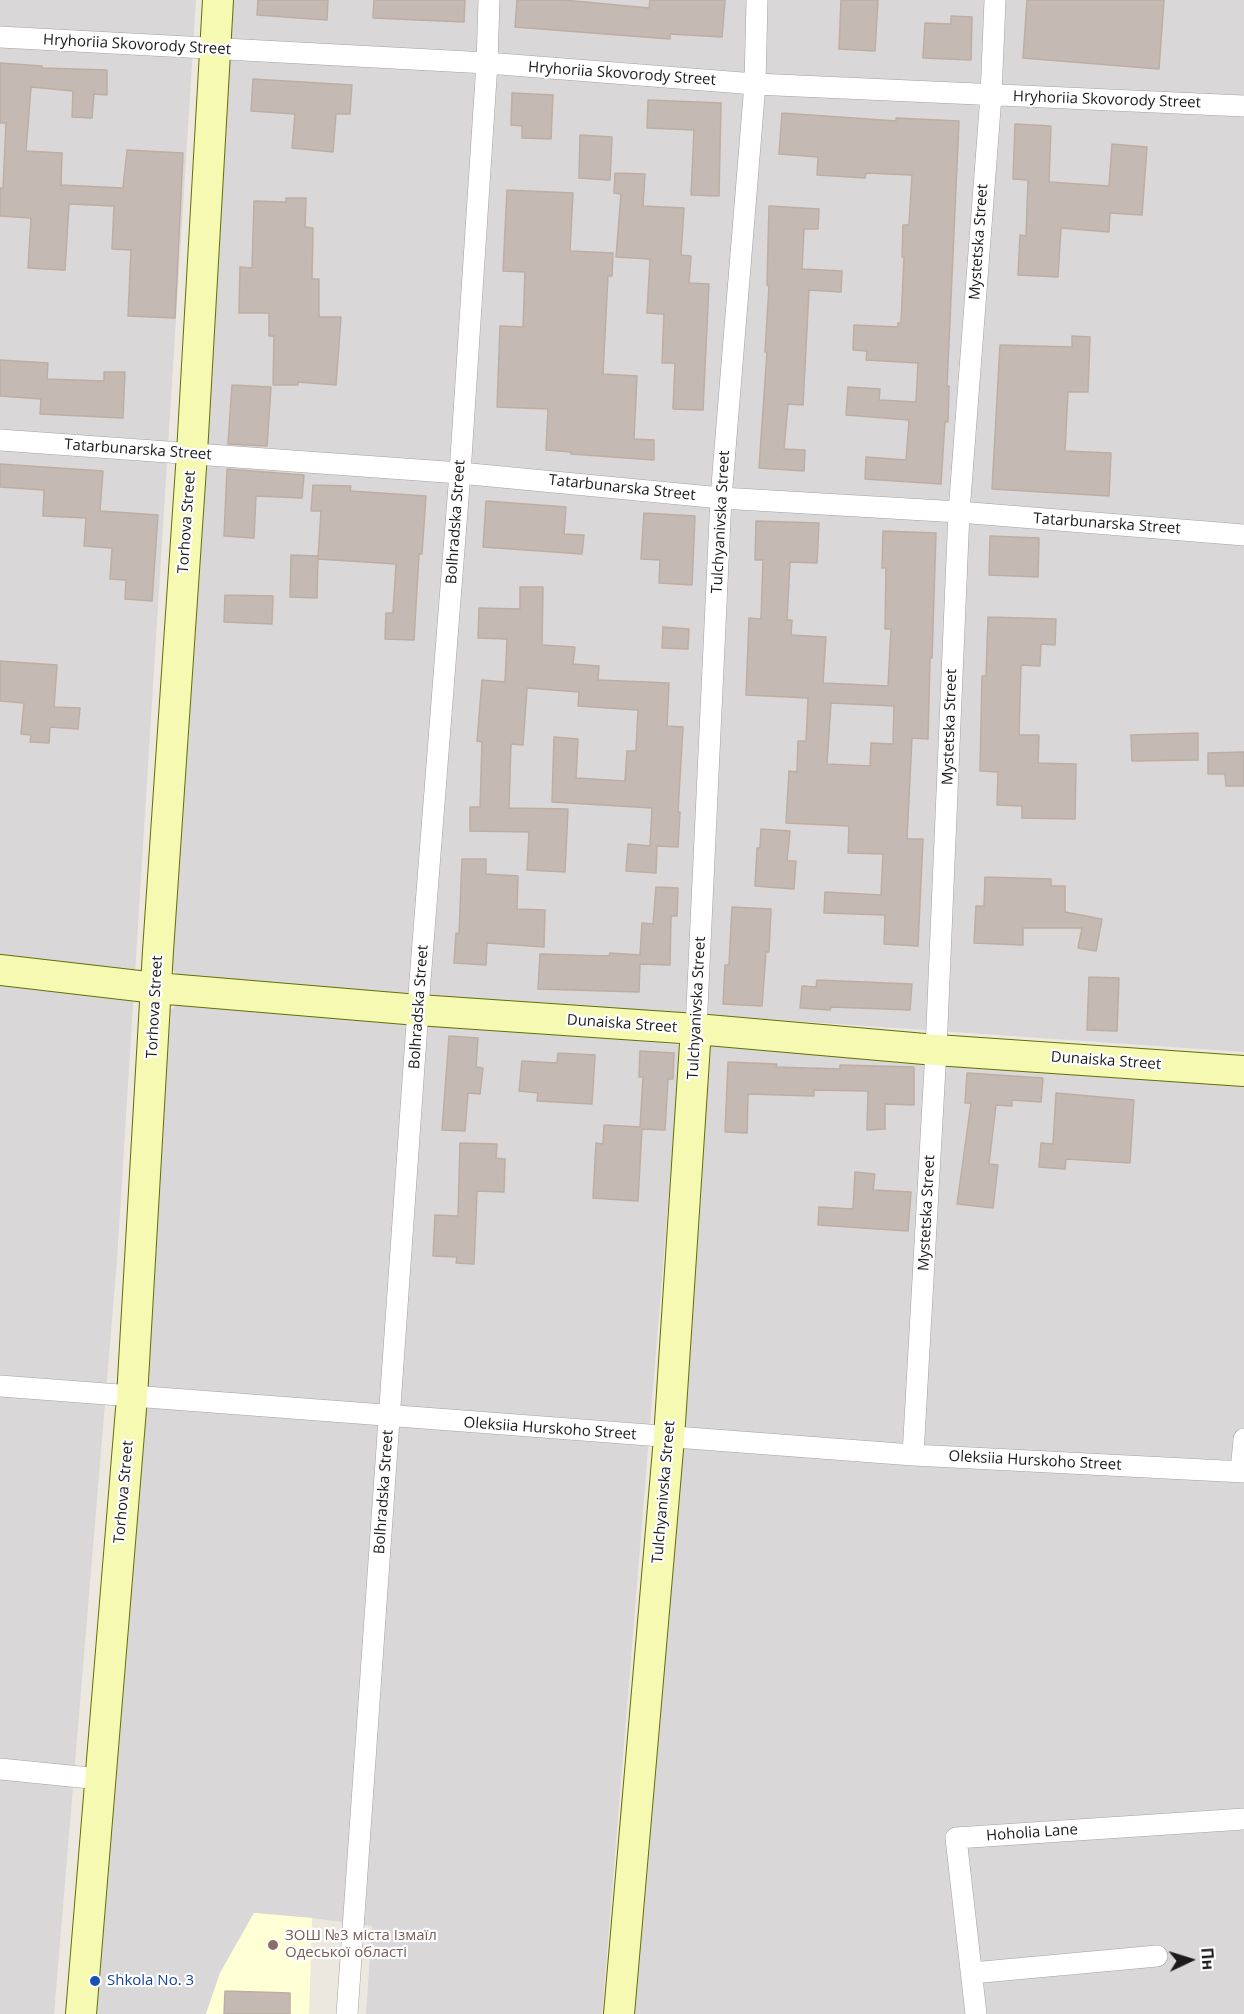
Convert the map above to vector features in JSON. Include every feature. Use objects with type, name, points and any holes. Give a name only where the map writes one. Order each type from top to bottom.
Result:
[{"type":"main road","name":"Torhova Street","points":[[81,2014],[132,1397],[156,988],[192,453],[218,0]]},
{"type":"main road","name":"Dunaiska Street","points":[[0,970],[156,988],[418,1010],[1244,1071]]},
{"type":"main road","name":"Tulchyanivska Street","points":[[619,2014],[669,1438],[696,1029]]},
{"type":"street","name":"Bolhradska Street","points":[[347,2014],[418,1010],[460,473],[487,63],[489,0]]},
{"type":"street","name":"Tulchyanivska Street","points":[[696,1029],[721,498],[755,84],[758,0]]},
{"type":"street","name":"Mystetska Street","points":[[913,1455],[936,1050],[959,512],[991,96],[994,0]]},
{"type":"street","name":"Hryhoriia Skovorody Street","points":[[0,37],[487,63],[755,84],[1244,106]]},
{"type":"street","name":"Tatarbunarska Street","points":[[0,440],[460,473],[721,498],[959,512],[1244,535]]},
{"type":"street","name":"Oleksiia Hurskoho Street","points":[[0,1386],[913,1455],[1243,1472]]},
{"type":"street","points":[[1243,1472],[1244,1439]]},
{"type":"street","points":[[0,1769],[100,1779]]},
{"type":"street","name":"Hoholia Lane","points":[[976,2014],[956,1838],[1244,1819]]},
{"type":"street","points":[[972,1973],[1157,1956]]},
{"type":"shaded area","points":[[0,0],[196,0],[117,1260],[54,2014],[0,2014]]},
{"type":"shaded area","points":[[230,0],[1244,0],[1244,1052],[183,979],[171,969]]},
{"type":"shaded area","points":[[182,1001],[681,1045],[602,2014],[366,2014],[372,1926],[254,1913],[220,1973],[206,2014],[96,2014],[167,1013]]},
{"type":"shaded area","points":[[706,1044],[1244,1080],[1244,2014],[634,2014]]},
{"type":"shaded area","name":"ЗОШ №3 міста Ізмаїл Одеської області","points":[[254,1913],[312,1918],[309,2014],[206,2014],[220,1973]]},
{"type":"building","points":[[258,0],[328,0],[327,20],[257,15]]},
{"type":"building","points":[[374,0],[465,0],[464,22],[373,18]]},
{"type":"building","points":[[517,0],[564,0],[649,8],[650,0],[725,0],[722,37],[670,34],[670,39],[515,27]]},
{"type":"building","points":[[841,0],[878,0],[875,51],[839,49]]},
{"type":"building","points":[[1027,0],[1164,0],[1159,69],[1023,58]]},
{"type":"building","points":[[951,16],[972,17],[971,60],[923,58],[925,23],[951,24]]},
{"type":"building","points":[[0,63],[42,66],[42,68],[107,70],[107,95],[94,94],[92,118],[72,117],[73,91],[31,87],[26,151],[62,153],[61,185],[123,188],[127,150],[183,153],[175,318],[128,316],[131,250],[112,249],[114,206],[69,204],[65,270],[28,268],[31,218],[0,216],[0,188],[3,188],[6,123],[0,123]]},
{"type":"building","points":[[253,79],[352,85],[350,114],[336,114],[333,152],[292,148],[295,114],[251,111]]},
{"type":"building","points":[[512,93],[553,95],[551,139],[522,138],[522,126],[511,125]]},
{"type":"building","points":[[648,100],[721,103],[719,196],[691,195],[694,130],[647,128]]},
{"type":"building","points":[[782,113],[896,121],[896,118],[959,121],[947,386],[949,386],[948,422],[945,421],[941,484],[865,479],[866,457],[906,460],[909,420],[846,415],[848,387],[880,389],[879,400],[916,402],[918,363],[866,360],[867,351],[853,350],[854,325],[898,327],[898,323],[901,323],[903,225],[909,225],[912,175],[866,173],[865,178],[817,175],[818,157],[779,154]]},
{"type":"building","points":[[1015,124],[1051,126],[1049,182],[1109,186],[1112,144],[1147,147],[1142,215],[1110,213],[1109,232],[1061,228],[1058,277],[1018,275],[1020,235],[1026,236],[1028,180],[1013,179]]},
{"type":"building","points":[[580,135],[612,137],[610,180],[579,178]]},
{"type":"building","points":[[615,173],[645,174],[643,206],[684,208],[681,255],[691,256],[689,283],[709,284],[703,410],[673,409],[675,363],[662,363],[664,314],[647,313],[650,259],[616,257],[621,194],[614,193]]},
{"type":"building","points":[[507,190],[573,193],[570,251],[613,253],[612,276],[608,276],[603,374],[637,376],[634,439],[654,440],[654,460],[546,450],[548,409],[497,407],[500,326],[523,327],[525,272],[503,271]]},
{"type":"building","points":[[286,198],[306,198],[305,227],[313,228],[312,279],[319,279],[319,317],[341,317],[336,385],[298,382],[298,385],[273,385],[274,336],[269,336],[269,313],[239,313],[240,267],[252,268],[254,201],[286,202]]},
{"type":"building","points":[[769,206],[819,209],[818,229],[804,229],[802,269],[842,271],[841,292],[809,290],[803,405],[788,404],[784,449],[805,450],[804,471],[759,468],[767,352],[765,352],[769,286],[767,285]]},
{"type":"building","points":[[1072,336],[1090,337],[1088,392],[1068,392],[1065,451],[1111,453],[1109,496],[992,489],[1000,345],[1072,347]]},
{"type":"building","points":[[0,360],[48,363],[47,379],[104,381],[104,372],[125,372],[123,418],[40,414],[41,399],[0,396]]},
{"type":"building","points":[[232,385],[271,387],[267,446],[228,444]]},
{"type":"building","points":[[0,464],[103,471],[100,511],[158,515],[152,601],[125,599],[126,580],[110,579],[112,548],[84,546],[86,518],[43,516],[44,490],[0,487]]},
{"type":"building","points":[[227,469],[304,475],[302,498],[256,496],[254,538],[224,536]]},
{"type":"building","points":[[313,485],[351,486],[350,491],[426,496],[422,554],[419,554],[414,640],[385,639],[386,613],[393,613],[396,564],[318,559],[321,511],[311,511]]},
{"type":"building","points":[[486,501],[566,507],[564,534],[584,535],[582,554],[483,547]]},
{"type":"building","points":[[644,513],[695,516],[692,585],[659,583],[660,560],[641,559]]},
{"type":"building","points":[[756,521],[819,523],[817,563],[790,562],[787,620],[792,620],[791,635],[826,637],[823,683],[888,686],[891,629],[885,629],[886,568],[882,568],[883,531],[936,533],[928,739],[912,738],[907,839],[923,839],[918,946],[884,944],[885,915],[824,913],[825,892],[881,895],[883,854],[848,853],[849,826],[786,823],[789,771],[797,772],[798,741],[806,741],[808,698],[746,695],[749,618],[761,619],[763,560],[755,560]],"holes":[[[831,703],[894,706],[893,744],[871,743],[870,766],[827,764]]]},
{"type":"building","points":[[990,536],[1039,538],[1038,577],[989,575]]},
{"type":"building","points":[[291,555],[318,556],[317,598],[290,597]]},
{"type":"building","points":[[520,587],[543,587],[542,645],[575,647],[573,664],[599,666],[598,680],[669,683],[667,726],[683,727],[678,847],[657,846],[656,873],[626,871],[628,844],[650,846],[652,808],[552,802],[554,737],[578,739],[576,778],[625,781],[627,751],[636,751],[638,710],[578,706],[579,692],[527,688],[523,745],[511,744],[509,808],[568,809],[565,872],[527,870],[529,832],[470,831],[470,807],[480,807],[482,742],[477,741],[482,680],[505,682],[507,639],[478,638],[479,608],[520,609]]},
{"type":"building","points":[[225,595],[273,596],[272,624],[224,622]]},
{"type":"building","points":[[988,617],[1056,619],[1055,645],[1041,644],[1040,666],[1021,665],[1019,735],[1039,735],[1038,763],[1076,764],[1075,819],[1022,818],[1022,806],[997,805],[998,772],[980,771],[982,676],[986,676]]},
{"type":"building","points":[[663,627],[689,629],[688,649],[662,648]]},
{"type":"building","points":[[0,661],[57,665],[54,707],[80,708],[78,729],[50,727],[49,743],[30,742],[31,735],[21,734],[24,703],[0,701]]},
{"type":"building","points":[[1198,733],[1198,760],[1132,761],[1131,735]]},
{"type":"building","points":[[1244,752],[1244,786],[1226,786],[1225,774],[1208,774],[1208,753]]},
{"type":"building","points":[[761,829],[790,831],[787,861],[796,861],[794,889],[755,886],[757,848],[760,848]]},
{"type":"building","points":[[462,859],[486,859],[486,874],[518,876],[517,909],[545,910],[544,947],[487,943],[486,965],[454,963],[456,933],[459,934]]},
{"type":"building","points":[[985,877],[1051,879],[1051,886],[1065,886],[1065,912],[1102,919],[1096,951],[1078,948],[1082,928],[1023,928],[1023,945],[974,943],[976,906],[984,906]]},
{"type":"building","points":[[656,887],[678,888],[677,916],[671,916],[670,965],[640,964],[639,992],[538,989],[540,954],[640,955],[642,923],[653,924]]},
{"type":"building","points":[[732,907],[771,909],[769,952],[766,952],[762,1006],[723,1004],[725,965],[729,965]]},
{"type":"building","points":[[1089,977],[1119,978],[1117,1031],[1087,1030]]},
{"type":"building","points":[[817,980],[912,984],[910,1010],[800,1008],[802,986],[816,987]]},
{"type":"building","points":[[449,1036],[478,1038],[476,1067],[483,1068],[480,1094],[468,1093],[465,1131],[442,1130]]},
{"type":"building","points":[[640,1051],[674,1053],[673,1079],[668,1079],[665,1130],[642,1129],[638,1201],[593,1198],[596,1143],[603,1144],[604,1125],[640,1127],[643,1077],[639,1077]]},
{"type":"building","points":[[558,1053],[595,1055],[592,1104],[537,1101],[538,1093],[519,1091],[522,1061],[557,1063]]},
{"type":"building","points":[[728,1062],[777,1064],[776,1067],[840,1069],[840,1065],[914,1067],[914,1105],[885,1104],[885,1129],[867,1130],[868,1091],[814,1090],[814,1096],[748,1094],[747,1133],[725,1132]]},
{"type":"building","points":[[967,1073],[1043,1078],[1041,1102],[1012,1100],[1012,1106],[996,1105],[989,1164],[998,1165],[993,1208],[957,1204],[971,1103],[965,1103]]},
{"type":"building","points":[[1056,1093],[1134,1100],[1130,1163],[1066,1159],[1065,1169],[1039,1167],[1041,1143],[1053,1144]]},
{"type":"building","points":[[460,1143],[497,1144],[496,1158],[505,1159],[504,1192],[477,1191],[474,1264],[456,1263],[457,1257],[433,1256],[435,1215],[458,1216]]},
{"type":"building","points":[[855,1172],[875,1174],[873,1190],[911,1192],[908,1231],[818,1225],[819,1207],[853,1209]]},
{"type":"building","points":[[225,1991],[290,1993],[290,2014],[224,2014]]},
{"type":"place","name":"ЗОШ №3 міста Ізмаїл Одеської області","points":[[273,1945]]},
{"type":"place","name":"Shkola No. 3","points":[[95,1981]]}]
